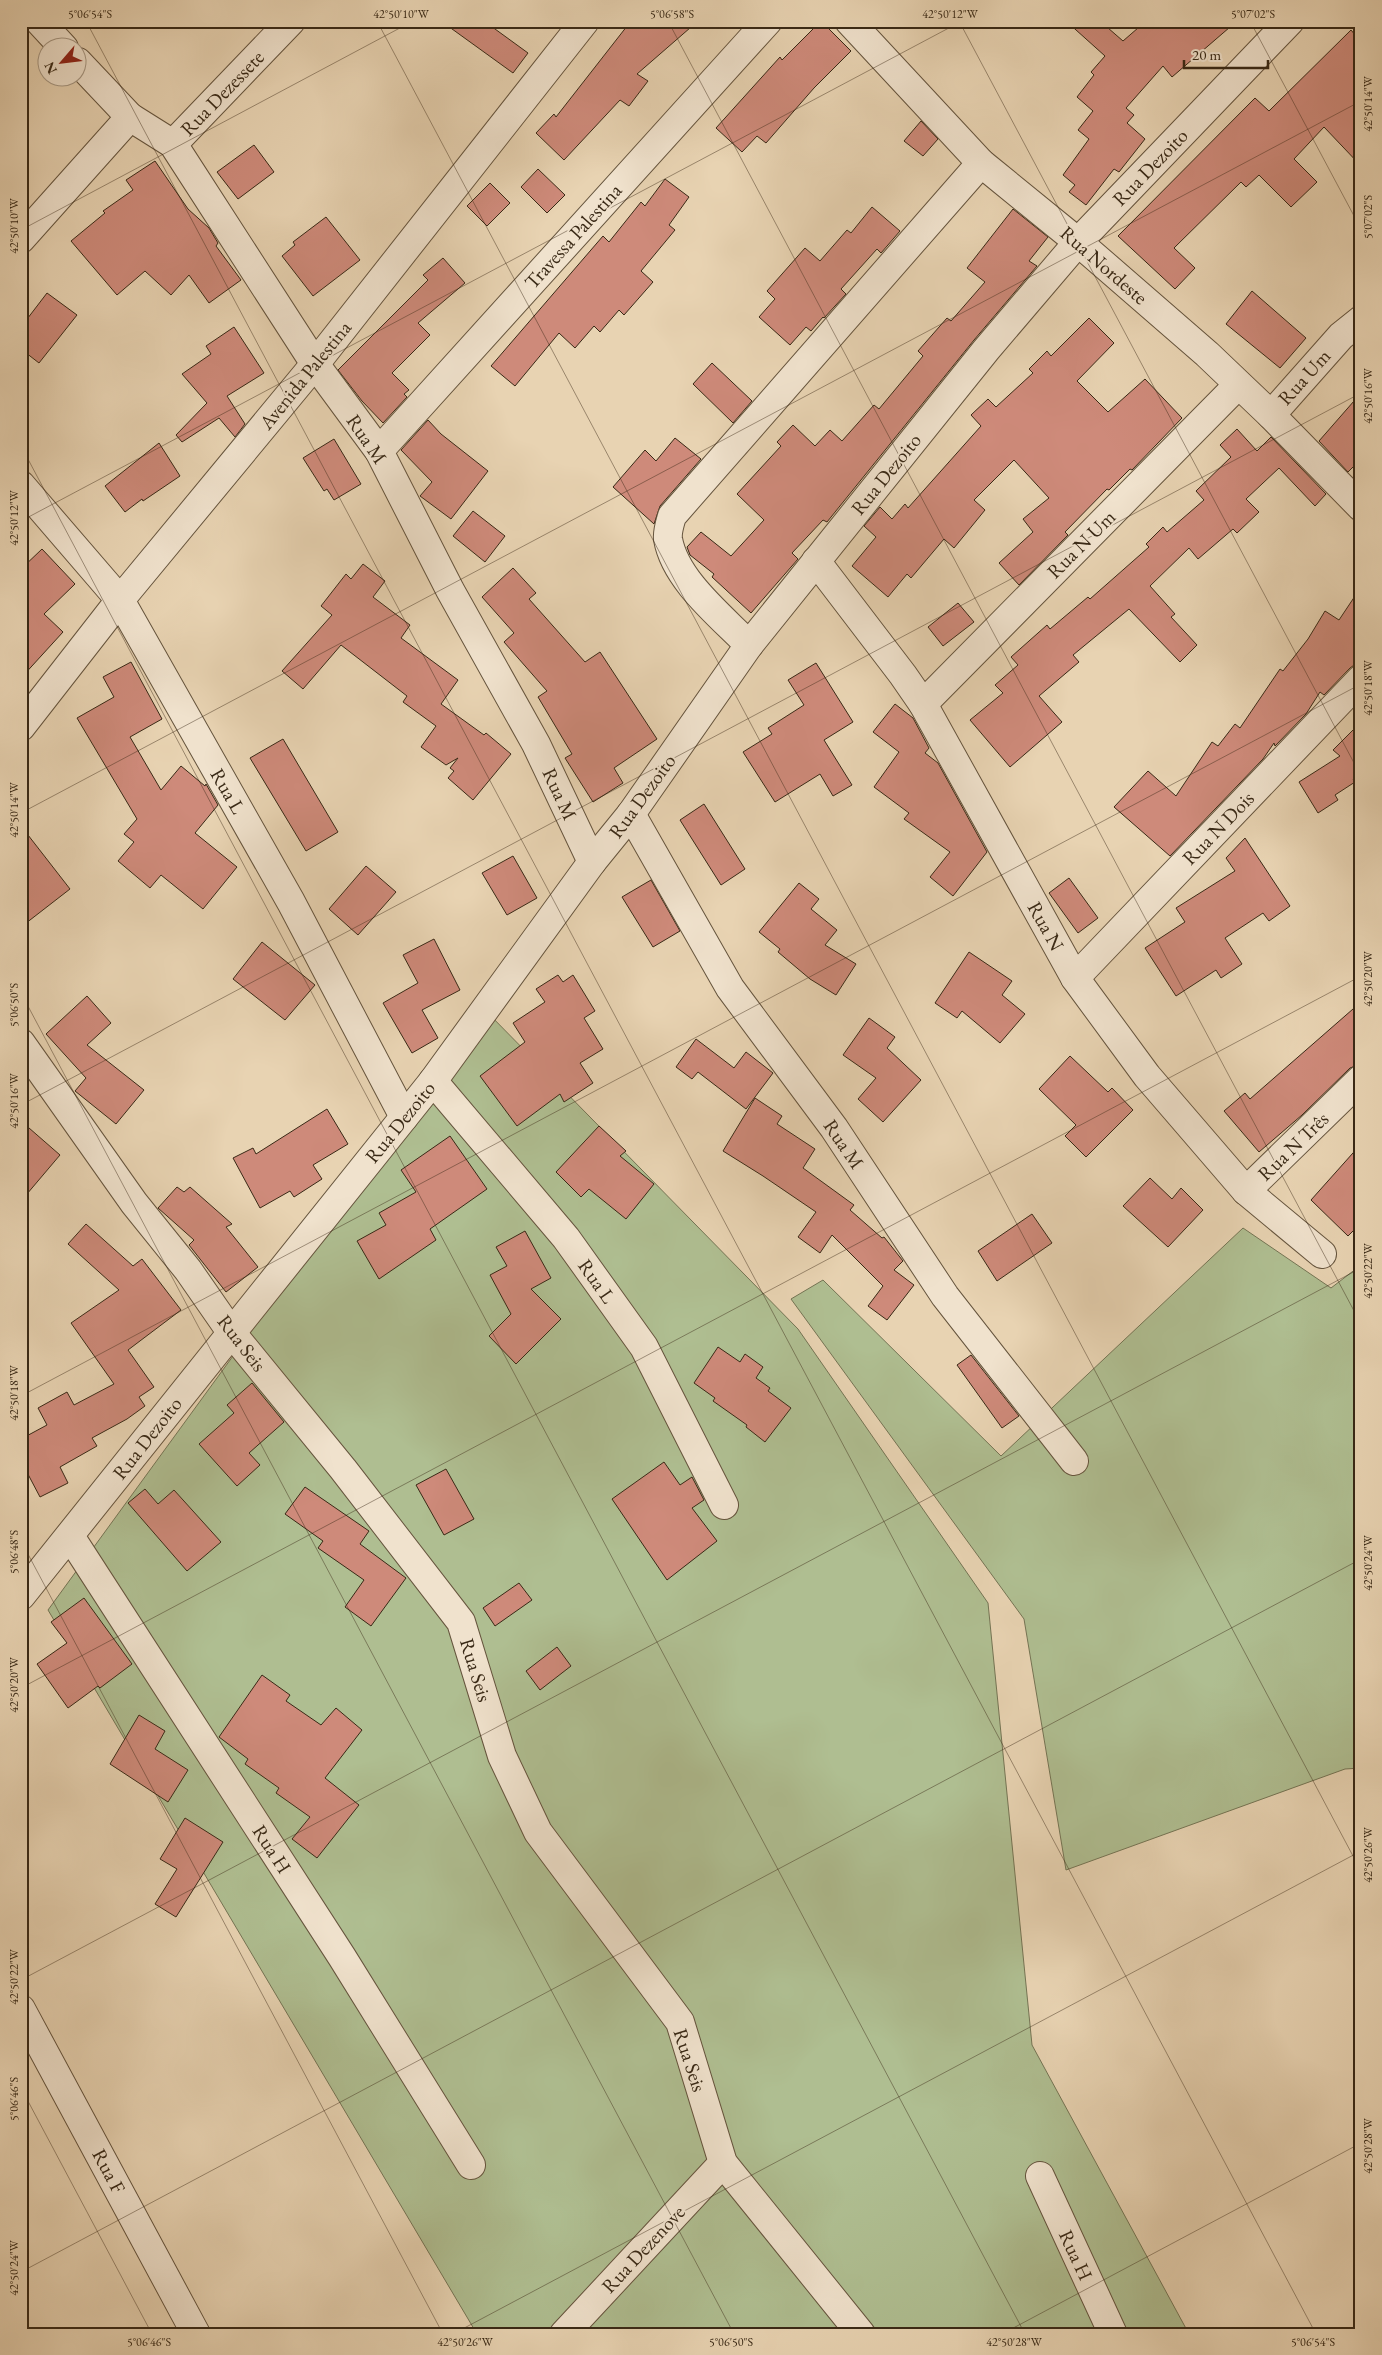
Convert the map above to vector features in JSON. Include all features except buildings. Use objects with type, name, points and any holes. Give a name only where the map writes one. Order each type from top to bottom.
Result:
[{"type":"street","points":[[38,21],[54,38]]},
{"type":"street","name":"Rua Dezessete","points":[[173,144],[291,21]]},
{"type":"street","name":"Avenida Palestina","points":[[21,727],[120,600],[315,364],[585,21]]},
{"type":"street","name":"Travessa Palestina","points":[[378,451],[768,21]]},
{"type":"street","name":"Rua Nordeste","points":[[850,21],[981,163],[1078,242],[1207,354],[1271,415],[1361,507]]},
{"type":"street","name":"Rua Dezoito","points":[[21,1596],[433,1081],[592,862],[631,814],[749,644],[986,350],[1078,242],[1290,21]]},
{"type":"street","name":"Rua M","points":[[88,73],[130,117],[173,144],[315,364],[378,451],[450,590],[536,744],[592,862]]},
{"type":"street","points":[[21,239],[130,117]]},
{"type":"street","points":[[749,644],[688,581],[673,559],[667,537],[672,516],[981,163]]},
{"type":"street","name":"Rua Um","points":[[1271,415],[1341,336],[1361,320]]},
{"type":"street","name":"Rua N Um","points":[[923,704],[1238,385]]},
{"type":"street","name":"Rua L","points":[[21,485],[120,600],[291,902],[404,1117]]},
{"type":"street","name":"Rua N","points":[[816,561],[923,704],[1075,978],[1148,1076],[1246,1192],[1322,1254]]},
{"type":"street","name":"Rua N Dois","points":[[1075,978],[1361,679]]},
{"type":"street","name":"Rua M","points":[[631,814],[730,988],[834,1128],[945,1296],[1074,1461]]},
{"type":"street","name":"Rua Seis","points":[[21,1043],[128,1196],[188,1270],[231,1332],[344,1469],[461,1622],[502,1756],[538,1832],[680,2022],[723,2164],[861,2334]]},
{"type":"street","name":"Rua N Três","points":[[1246,1192],[1361,1079]]},
{"type":"street","name":"Rua L","points":[[433,1081],[566,1238],[644,1347],[724,1506]]},
{"type":"street","name":"Rua H","points":[[70,1536],[342,1957],[471,2165]]},
{"type":"street","name":"Rua F","points":[[21,2009],[196,2334]]},
{"type":"street","name":"Rua Dezenove","points":[[564,2334],[723,2164]]},
{"type":"street","name":"Rua H","points":[[1040,2176],[1113,2334]]},
{"type":"green space","points":[[485,1010],[798,1329],[988,1603],[1032,2045],[1189,2334],[477,2334],[48,1610]]},
{"type":"green space","points":[[1243,1228],[1331,1288],[1361,1265],[1361,1768],[1345,1769],[1066,1870],[1024,1619],[791,1299],[823,1280],[1001,1456]]}]
